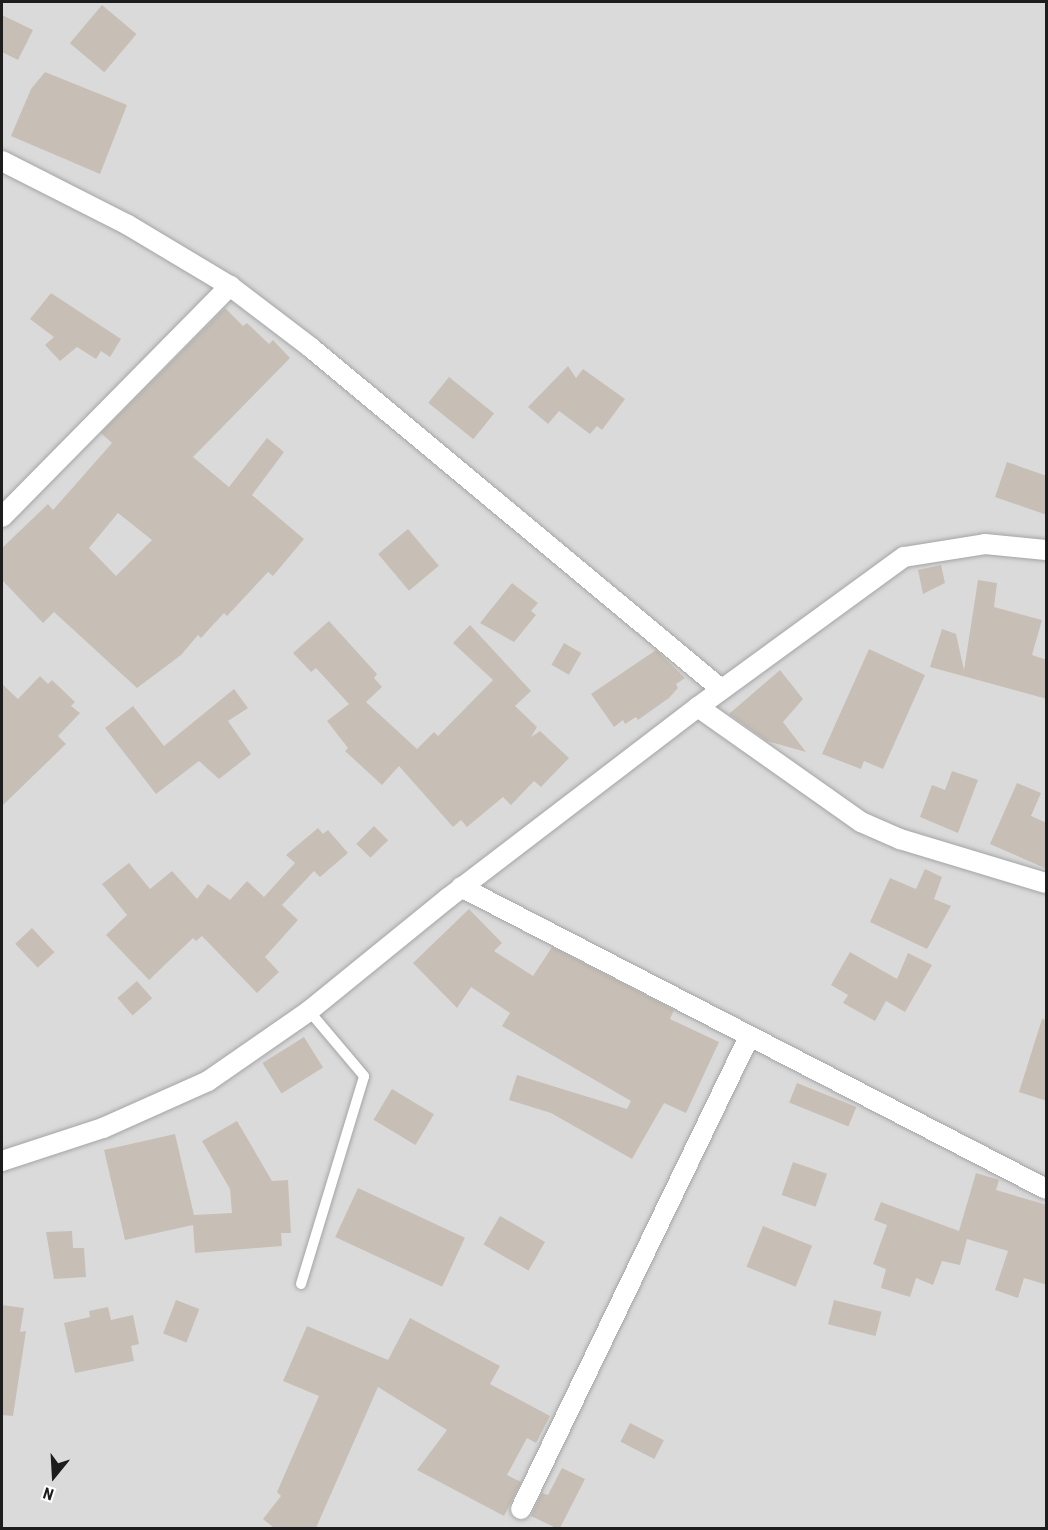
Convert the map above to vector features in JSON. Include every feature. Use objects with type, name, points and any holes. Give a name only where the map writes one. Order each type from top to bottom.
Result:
[{"type":"street","points":[[2,161],[175,251],[230,286],[310,346],[722,689]]},
{"type":"street","points":[[2,517],[230,286]]},
{"type":"street","points":[[2,1161],[103,1128],[208,1081],[309,1011],[461,887],[722,689],[904,557],[985,544],[1047,550]]},
{"type":"street","points":[[698,707],[861,822],[908,842],[1047,884]]},
{"type":"street","points":[[461,887],[1047,1189]]},
{"type":"street","points":[[521,1509],[749,1037]]},
{"type":"lane","points":[[301,1284],[364,1076],[309,1011]]},
{"type":"shaded area","points":[[2,2],[1046,2],[1046,1528],[2,1528]]},
{"type":"building","points":[[102,5],[136,34],[104,72],[70,43]]},
{"type":"building","points":[[2,15],[33,30],[18,60],[2,52]]},
{"type":"building","points":[[45,72],[127,105],[100,174],[11,136],[31,89]]},
{"type":"building","points":[[51,293],[121,339],[110,357],[101,351],[96,359],[77,347],[60,361],[45,345],[54,337],[30,319]]},
{"type":"building","points":[[225,308],[243,326],[247,323],[269,344],[273,340],[290,358],[193,457],[229,487],[267,438],[284,452],[252,495],[304,539],[273,576],[268,572],[227,616],[224,613],[201,638],[198,635],[181,655],[137,688],[54,612],[43,623],[2,580],[2,548],[48,504],[53,510],[112,443],[101,433]],"holes":[[[118,513],[152,540],[116,576],[89,548]]]},
{"type":"building","points":[[568,366],[576,378],[583,369],[625,399],[602,430],[597,426],[590,434],[559,411],[548,424],[528,407]]},
{"type":"building","points":[[449,377],[494,414],[473,439],[428,403]]},
{"type":"building","points":[[1007,462],[1047,476],[1047,515],[995,497]]},
{"type":"building","points":[[408,529],[439,566],[409,591],[378,554]]},
{"type":"building","points":[[941,565],[945,583],[923,594],[918,570]]},
{"type":"building","points":[[978,580],[997,583],[994,607],[1042,620],[1032,655],[1047,660],[1047,699],[930,667],[942,629],[956,634],[964,670]]},
{"type":"building","points":[[512,583],[538,603],[531,611],[536,615],[514,642],[480,623]]},
{"type":"building","points":[[329,621],[377,674],[374,678],[382,687],[366,702],[417,749],[434,732],[438,736],[493,680],[453,643],[470,625],[531,691],[515,706],[537,727],[531,737],[540,731],[569,758],[541,787],[534,781],[511,805],[503,797],[467,827],[461,820],[453,827],[399,766],[382,785],[345,751],[348,748],[327,721],[349,704],[316,668],[311,672],[293,653]]},
{"type":"building","points":[[564,643],[581,653],[569,675],[552,665]]},
{"type":"building","points":[[869,649],[925,675],[883,769],[864,761],[861,769],[822,754]]},
{"type":"building","points":[[656,650],[685,678],[676,684],[678,688],[669,698],[638,720],[636,717],[625,724],[623,720],[614,727],[591,694]]},
{"type":"building","points":[[780,670],[803,699],[783,722],[806,752],[767,741],[729,714]]},
{"type":"building","points":[[40,676],[48,684],[52,680],[75,702],[71,706],[80,713],[58,736],[66,744],[2,806],[2,684],[18,699]]},
{"type":"building","points":[[234,689],[248,708],[228,721],[251,754],[219,779],[199,761],[156,794],[105,728],[133,706],[164,746]]},
{"type":"building","points":[[952,771],[978,780],[958,833],[920,817],[932,785],[945,790]]},
{"type":"building","points":[[1017,783],[1041,793],[1031,816],[1047,823],[1047,869],[990,844]]},
{"type":"building","points":[[374,826],[388,840],[370,858],[356,844]]},
{"type":"building","points":[[318,828],[323,834],[328,830],[348,853],[320,877],[314,871],[282,905],[298,920],[265,957],[279,972],[257,993],[202,936],[196,941],[193,938],[149,980],[106,935],[127,915],[102,884],[129,863],[150,889],[172,871],[197,899],[208,884],[230,900],[247,881],[264,897],[295,863],[286,855]]},
{"type":"building","points":[[925,869],[942,877],[934,899],[951,906],[927,949],[870,922],[890,878],[916,889]]},
{"type":"building","points":[[469,909],[502,943],[494,951],[533,976],[552,947],[674,1010],[670,1019],[719,1042],[686,1113],[664,1103],[632,1159],[551,1113],[509,1100],[517,1075],[627,1109],[631,1101],[502,1026],[510,1013],[471,987],[457,1008],[413,963]]},
{"type":"building","points":[[32,928],[55,952],[38,968],[15,944]]},
{"type":"building","points":[[850,952],[897,979],[908,953],[932,965],[905,1012],[886,1001],[875,1021],[843,1003],[848,995],[831,985]]},
{"type":"building","points":[[137,981],[152,998],[132,1015],[117,998]]},
{"type":"building","points":[[1042,1019],[1047,1020],[1047,1101],[1019,1092]]},
{"type":"building","points":[[304,1037],[323,1068],[282,1093],[262,1063]]},
{"type":"building","points":[[797,1083],[856,1107],[848,1126],[789,1102]]},
{"type":"building","points":[[392,1089],[434,1114],[415,1145],[373,1120]]},
{"type":"building","points":[[237,1121],[272,1181],[288,1180],[291,1233],[281,1233],[282,1246],[195,1253],[193,1225],[125,1240],[104,1150],[175,1134],[194,1215],[232,1213],[230,1189],[202,1141]]},
{"type":"building","points":[[793,1162],[827,1174],[816,1207],[782,1195]]},
{"type":"building","points":[[976,1173],[999,1180],[996,1190],[1047,1205],[1047,1285],[1024,1278],[1018,1298],[995,1290],[1008,1251],[967,1239],[960,1265],[942,1261],[933,1285],[916,1278],[910,1297],[881,1288],[886,1269],[873,1264],[887,1225],[874,1220],[881,1202],[959,1231]]},
{"type":"building","points":[[358,1188],[465,1238],[442,1287],[335,1237]]},
{"type":"building","points":[[500,1216],[545,1242],[529,1271],[484,1245]]},
{"type":"building","points":[[763,1226],[812,1246],[796,1287],[747,1267]]},
{"type":"building","points":[[72,1231],[73,1248],[84,1248],[86,1277],[54,1279],[46,1232]]},
{"type":"building","points":[[176,1300],[199,1309],[186,1343],[163,1334]]},
{"type":"building","points":[[834,1300],[882,1312],[875,1336],[828,1324]]},
{"type":"building","points":[[2,1305],[24,1308],[20,1332],[26,1331],[13,1416],[2,1415]]},
{"type":"building","points":[[108,1307],[111,1320],[133,1315],[139,1344],[131,1346],[134,1361],[75,1373],[64,1323],[90,1317],[89,1311]]},
{"type":"building","points":[[410,1318],[500,1366],[490,1384],[550,1416],[536,1443],[527,1438],[507,1475],[521,1482],[504,1516],[417,1470],[447,1430],[378,1387],[316,1528],[274,1528],[263,1519],[281,1496],[277,1492],[319,1396],[283,1381],[307,1326],[388,1360]]},
{"type":"building","points":[[630,1423],[664,1440],[654,1459],[620,1442]]},
{"type":"building","points":[[562,1468],[585,1479],[560,1528],[556,1528],[531,1516],[542,1493],[548,1495]]}]
